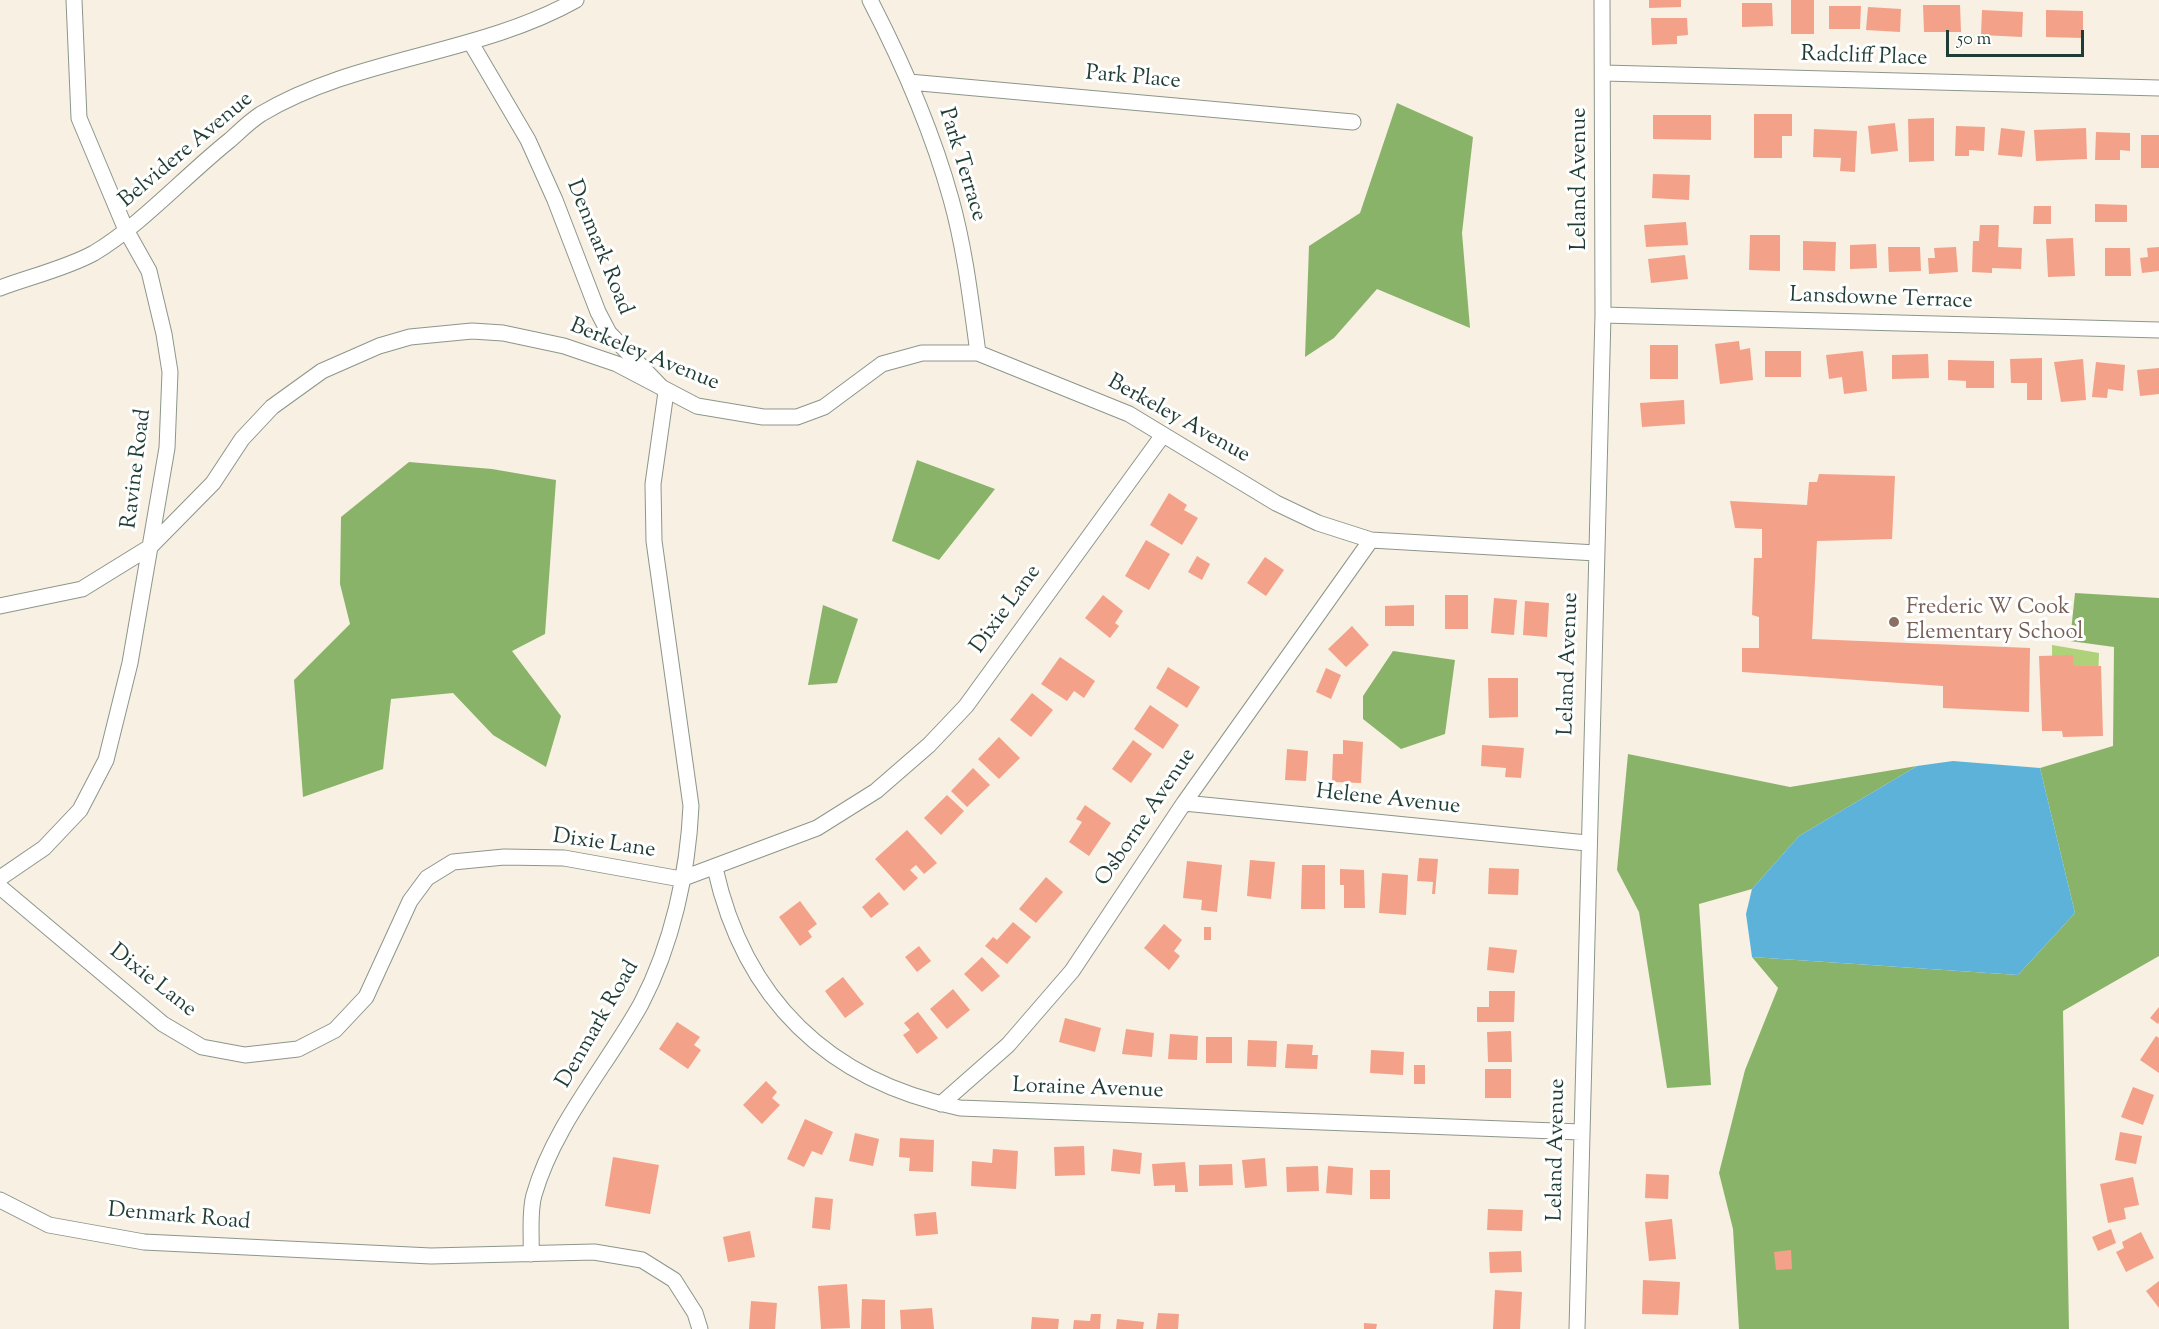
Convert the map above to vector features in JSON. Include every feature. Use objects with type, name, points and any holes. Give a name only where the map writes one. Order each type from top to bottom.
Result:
[{"type":"street","name":"Ravine Road","points":[[0,878],[44,848],[80,810],[106,760],[130,663],[167,448],[170,372],[164,334],[149,271],[126,230],[79,118],[74,0]]},
{"type":"street","name":"Belvidere Avenue","points":[[0,288],[92,254],[126,230],[193,169],[261,114],[320,87],[471,43],[545,17],[576,0]]},
{"type":"street","name":"Park Terrace","points":[[870,0],[927,122],[952,201],[969,281],[978,353]]},
{"type":"street","name":"Leland Avenue","points":[[1577,1329],[1587,843],[1603,315],[1602,0]]},
{"type":"street","name":"Denmark Road","points":[[0,1200],[49,1225],[144,1242],[431,1256],[531,1254],[534,1197],[548,1155],[640,1004],[657,969],[672,923],[689,843],[688,776],[654,541],[653,484],[666,392],[609,333],[598,312],[555,200],[528,140],[471,43]]},
{"type":"street","name":"Radcliff Place","points":[[1604,73],[2159,88]]},
{"type":"street","name":"Park Place","points":[[909,81],[1353,122]]},
{"type":"street","name":"Lansdowne Terrace","points":[[1603,315],[2159,330]]},
{"type":"street","name":"Berkeley Avenue","points":[[0,606],[82,589],[150,547],[213,483],[242,439],[272,407],[322,371],[379,345],[451,332],[503,333],[534,338],[617,364],[666,392],[697,406],[730,413],[796,417],[824,407],[882,364],[922,353],[978,353],[1093,397],[1130,414],[1276,502],[1318,522],[1371,540],[1596,553]]},
{"type":"street","name":"Dixie Lane","points":[[0,886],[163,1024],[202,1047],[245,1055],[298,1048],[335,1030],[366,997],[410,901],[428,878],[453,862],[504,857],[564,858],[681,879],[817,828],[876,791],[929,745],[966,706],[1163,435]]},
{"type":"street","name":"Osborne Avenue","points":[[940,1104],[1008,1045],[1072,971],[1184,803],[1371,540]]},
{"type":"street","name":"Helene Avenue","points":[[1184,803],[1587,843]]},
{"type":"street","name":"Loraine Avenue","points":[[715,868],[731,926],[743,954],[777,1004],[797,1027],[845,1065],[900,1092],[960,1108],[1581,1132]]},
{"type":"street","points":[[531,1254],[594,1252],[642,1260],[674,1280],[695,1313],[700,1329]]},
{"type":"green space","points":[[1397,103],[1473,137],[1462,233],[1470,328],[1377,289],[1334,338],[1305,357],[1309,246],[1360,213]]},
{"type":"green space","points":[[917,460],[995,489],[939,560],[892,541]]},
{"type":"green space","points":[[409,462],[492,469],[556,480],[545,634],[512,651],[561,716],[546,767],[493,735],[453,693],[391,699],[383,769],[303,797],[294,680],[350,624],[340,584],[341,517]]},
{"type":"green space","points":[[2075,593],[2159,598],[2159,956],[2063,1011],[2069,1329],[1739,1329],[1733,1229],[1719,1173],[1745,1070],[1778,988],[1752,957],[2018,975],[2075,913],[2040,768],[2113,746],[2114,647],[2070,641]]},
{"type":"green space","points":[[823,605],[858,619],[837,683],[808,685]]},
{"type":"green space","points":[[2052,645],[2099,653],[2096,731],[2053,731]]},
{"type":"green space","points":[[1393,651],[1455,660],[1445,734],[1401,749],[1363,719],[1363,696]]},
{"type":"green space","points":[[1628,754],[1790,787],[1917,766],[1799,836],[1752,889],[1699,904],[1711,1085],[1667,1088],[1639,912],[1617,870]]},
{"type":"water","points":[[1953,761],[2040,768],[2075,913],[2018,975],[1752,957],[1746,914],[1752,889],[1799,836],[1917,766]]},
{"type":"building","points":[[1649,0],[1681,0],[1681,7],[1649,8]]},
{"type":"building","points":[[1791,0],[1814,0],[1814,34],[1791,34]]},
{"type":"building","points":[[1742,3],[1772,3],[1773,26],[1742,27]]},
{"type":"building","points":[[1923,5],[1960,5],[1961,32],[1924,32]]},
{"type":"building","points":[[1829,6],[1861,6],[1860,29],[1829,29]]},
{"type":"building","points":[[1868,7],[1901,9],[1900,32],[1866,30]]},
{"type":"building","points":[[1982,10],[2023,12],[2022,37],[1981,35]]},
{"type":"building","points":[[2046,10],[2083,11],[2083,38],[2046,37]]},
{"type":"building","points":[[1651,18],[1687,18],[1688,35],[1677,36],[1677,44],[1652,45]]},
{"type":"building","points":[[1754,114],[1792,114],[1792,136],[1782,136],[1782,158],[1754,158]]},
{"type":"building","points":[[1653,115],[1711,115],[1711,140],[1653,139]]},
{"type":"building","points":[[1934,118],[1934,161],[1909,162],[1908,119]]},
{"type":"building","points":[[1895,123],[1898,151],[1871,154],[1868,126]]},
{"type":"building","points":[[1956,126],[1985,127],[1984,151],[1969,150],[1969,156],[1955,156]]},
{"type":"building","points":[[2001,128],[2025,131],[2022,157],[1998,155]]},
{"type":"building","points":[[2086,128],[2087,159],[2036,161],[2034,130]]},
{"type":"building","points":[[1814,129],[1857,131],[1855,172],[1840,171],[1841,158],[1813,157]]},
{"type":"building","points":[[2096,132],[2130,133],[2130,151],[2120,150],[2120,160],[2095,160]]},
{"type":"building","points":[[2141,135],[2159,135],[2159,168],[2141,168]]},
{"type":"building","points":[[1653,174],[1690,175],[1689,200],[1652,198]]},
{"type":"building","points":[[2095,204],[2127,205],[2127,222],[2095,222]]},
{"type":"building","points":[[2034,206],[2051,206],[2051,224],[2033,224]]},
{"type":"building","points":[[1686,222],[1688,245],[1646,247],[1644,225]]},
{"type":"building","points":[[1980,225],[1999,225],[1998,247],[2022,248],[2021,269],[1992,268],[1992,273],[1972,272],[1973,241],[1979,241]]},
{"type":"building","points":[[1750,235],[1780,235],[1780,271],[1749,270]]},
{"type":"building","points":[[2073,238],[2075,276],[2048,277],[2046,239]]},
{"type":"building","points":[[1803,241],[1836,242],[1835,271],[1803,270]]},
{"type":"building","points":[[1876,244],[1877,268],[1850,269],[1850,245]]},
{"type":"building","points":[[1888,247],[1920,247],[1921,271],[1889,272]]},
{"type":"building","points":[[1956,247],[1958,272],[1929,274],[1928,258],[1935,258],[1934,248]]},
{"type":"building","points":[[2159,247],[2159,271],[2142,273],[2140,258],[2148,257],[2147,248]]},
{"type":"building","points":[[2105,248],[2130,248],[2131,276],[2105,276]]},
{"type":"building","points":[[1685,255],[1688,279],[1651,283],[1648,259]]},
{"type":"building","points":[[1739,341],[1740,350],[1750,348],[1753,380],[1720,384],[1715,344]]},
{"type":"building","points":[[1650,345],[1678,345],[1678,379],[1650,379]]},
{"type":"building","points":[[1765,351],[1801,351],[1801,377],[1765,377]]},
{"type":"building","points":[[1863,351],[1867,391],[1844,394],[1842,377],[1829,379],[1826,355]]},
{"type":"building","points":[[1928,354],[1929,378],[1892,379],[1892,355]]},
{"type":"building","points":[[2042,358],[2042,400],[2027,400],[2027,383],[2011,383],[2010,359]]},
{"type":"building","points":[[2083,359],[2086,400],[2061,402],[2054,362]]},
{"type":"building","points":[[1948,360],[1994,361],[1994,388],[1966,388],[1966,381],[1948,380]]},
{"type":"building","points":[[2096,362],[2125,365],[2123,391],[2108,389],[2107,398],[2092,397]]},
{"type":"building","points":[[2159,368],[2159,394],[2140,396],[2137,370]]},
{"type":"building","points":[[1684,400],[1685,424],[1642,427],[1640,403]]},
{"type":"building","name":"Frederic W Cook Elementary School","points":[[1819,474],[1895,476],[1892,539],[1817,541],[1812,639],[2030,648],[2029,712],[1943,708],[1943,686],[1742,672],[1742,648],[1759,648],[1759,617],[1752,615],[1754,558],[1762,558],[1762,529],[1735,528],[1730,501],[1807,505],[1809,482],[1817,482]]},
{"type":"building","points":[[1169,493],[1187,505],[1184,510],[1198,518],[1182,545],[1150,525]]},
{"type":"building","points":[[1146,540],[1170,554],[1149,590],[1125,576]]},
{"type":"building","points":[[1197,556],[1210,564],[1202,580],[1188,572]]},
{"type":"building","points":[[1265,557],[1284,570],[1266,596],[1247,583]]},
{"type":"building","points":[[1103,595],[1123,611],[1115,623],[1119,626],[1110,638],[1085,618]]},
{"type":"building","points":[[1445,595],[1468,595],[1468,629],[1445,629]]},
{"type":"building","points":[[1494,598],[1517,600],[1514,635],[1491,633]]},
{"type":"building","points":[[1525,601],[1549,603],[1547,637],[1523,635]]},
{"type":"building","points":[[1414,605],[1414,626],[1385,626],[1385,606]]},
{"type":"building","points":[[1352,626],[1369,645],[1346,667],[1328,649]]},
{"type":"building","points":[[2073,655],[2073,666],[2101,666],[2103,736],[2063,737],[2062,731],[2042,731],[2039,656]]},
{"type":"building","points":[[1060,657],[1095,681],[1084,698],[1074,691],[1067,701],[1041,684]]},
{"type":"building","points":[[1168,667],[1200,687],[1187,708],[1156,688]]},
{"type":"building","points":[[1326,668],[1341,675],[1331,699],[1316,692]]},
{"type":"building","points":[[1488,678],[1518,678],[1518,717],[1489,718]]},
{"type":"building","points":[[1032,693],[1053,710],[1031,737],[1010,720]]},
{"type":"building","points":[[1150,705],[1179,725],[1163,749],[1134,729]]},
{"type":"building","points":[[999,737],[1020,758],[999,779],[978,759]]},
{"type":"building","points":[[1133,740],[1152,754],[1131,783],[1112,769]]},
{"type":"building","points":[[1343,740],[1363,742],[1361,783],[1332,782],[1333,754],[1343,754]]},
{"type":"building","points":[[1482,745],[1524,748],[1521,778],[1505,777],[1506,768],[1481,766]]},
{"type":"building","points":[[1287,749],[1308,751],[1306,781],[1285,780]]},
{"type":"building","points":[[973,768],[990,785],[967,807],[951,791]]},
{"type":"building","points":[[947,795],[964,811],[941,835],[924,818]]},
{"type":"building","points":[[1085,805],[1111,823],[1089,856],[1069,842],[1082,822],[1076,819]]},
{"type":"building","points":[[907,830],[937,863],[924,874],[916,865],[910,870],[918,878],[904,891],[875,859]]},
{"type":"building","points":[[1419,858],[1438,859],[1435,894],[1432,894],[1433,882],[1417,881]]},
{"type":"building","points":[[1250,860],[1275,862],[1271,899],[1247,896]]},
{"type":"building","points":[[1187,861],[1222,865],[1217,912],[1201,910],[1202,900],[1183,898]]},
{"type":"building","points":[[1302,865],[1325,865],[1325,909],[1301,909]]},
{"type":"building","points":[[1489,868],[1519,869],[1518,895],[1488,894]]},
{"type":"building","points":[[1340,869],[1364,870],[1365,908],[1344,908],[1344,885],[1340,885]]},
{"type":"building","points":[[1382,873],[1408,875],[1406,915],[1379,913]]},
{"type":"building","points":[[1046,877],[1063,892],[1036,923],[1019,909]]},
{"type":"building","points":[[879,892],[889,904],[871,918],[862,907]]},
{"type":"building","points":[[800,901],[817,924],[808,931],[812,937],[800,946],[779,917]]},
{"type":"building","points":[[1013,922],[1031,937],[1007,964],[985,946],[993,937],[997,940]]},
{"type":"building","points":[[1164,924],[1182,940],[1174,951],[1180,956],[1169,970],[1144,948]]},
{"type":"building","points":[[1204,927],[1211,927],[1211,940],[1204,940]]},
{"type":"building","points":[[919,946],[931,961],[917,972],[905,957]]},
{"type":"building","points":[[1489,947],[1517,950],[1514,973],[1487,970]]},
{"type":"building","points":[[982,957],[1000,976],[982,992],[964,974]]},
{"type":"building","points":[[843,977],[864,1004],[845,1018],[825,991]]},
{"type":"building","points":[[953,989],[970,1010],[947,1029],[930,1009]]},
{"type":"building","points":[[1489,991],[1515,991],[1514,1022],[1477,1022],[1477,1007],[1489,1007]]},
{"type":"building","points":[[2159,1007],[2159,1022],[2158,1024],[2150,1018]]},
{"type":"building","points":[[918,1012],[938,1038],[917,1054],[903,1035],[910,1030],[904,1023]]},
{"type":"building","points":[[1065,1018],[1101,1028],[1095,1052],[1059,1042]]},
{"type":"building","points":[[677,1022],[700,1037],[694,1045],[701,1050],[688,1069],[659,1049]]},
{"type":"building","points":[[1126,1029],[1154,1033],[1152,1057],[1122,1054]]},
{"type":"building","points":[[1511,1031],[1512,1062],[1488,1062],[1487,1032]]},
{"type":"building","points":[[1170,1034],[1198,1036],[1197,1060],[1168,1059]]},
{"type":"building","points":[[2156,1036],[2159,1038],[2159,1073],[2140,1060]]},
{"type":"building","points":[[1206,1037],[1232,1037],[1232,1063],[1206,1063]]},
{"type":"building","points":[[1248,1040],[1277,1041],[1276,1067],[1247,1066]]},
{"type":"building","points":[[1287,1044],[1313,1045],[1312,1055],[1318,1055],[1317,1069],[1285,1068]]},
{"type":"building","points":[[1371,1050],[1404,1052],[1403,1075],[1370,1073]]},
{"type":"building","points":[[1414,1065],[1425,1065],[1425,1084],[1414,1084]]},
{"type":"building","points":[[1485,1069],[1511,1069],[1511,1098],[1485,1098]]},
{"type":"building","points":[[766,1081],[777,1092],[772,1098],[780,1105],[762,1124],[743,1105]]},
{"type":"building","points":[[2133,1087],[2154,1095],[2143,1125],[2121,1117]]},
{"type":"building","points":[[805,1119],[833,1132],[822,1155],[812,1151],[804,1167],[787,1159]]},
{"type":"building","points":[[2120,1132],[2142,1136],[2136,1164],[2115,1160]]},
{"type":"building","points":[[855,1133],[879,1139],[873,1166],[849,1161]]},
{"type":"building","points":[[900,1138],[934,1140],[933,1172],[909,1171],[910,1158],[899,1157]]},
{"type":"building","points":[[1084,1146],[1085,1175],[1055,1176],[1054,1147]]},
{"type":"building","points":[[993,1149],[1018,1151],[1016,1189],[971,1186],[972,1161],[992,1163]]},
{"type":"building","points":[[1113,1149],[1142,1153],[1140,1174],[1111,1171]]},
{"type":"building","points":[[613,1157],[659,1165],[650,1214],[605,1206]]},
{"type":"building","points":[[1265,1158],[1267,1186],[1245,1188],[1242,1160]]},
{"type":"building","points":[[1185,1162],[1188,1192],[1175,1192],[1175,1185],[1154,1186],[1152,1164]]},
{"type":"building","points":[[1232,1164],[1233,1185],[1199,1186],[1199,1165]]},
{"type":"building","points":[[1318,1166],[1319,1191],[1287,1192],[1286,1167]]},
{"type":"building","points":[[1328,1166],[1353,1168],[1352,1195],[1326,1193]]},
{"type":"building","points":[[1370,1170],[1390,1170],[1390,1199],[1370,1199]]},
{"type":"building","points":[[1646,1174],[1669,1175],[1668,1199],[1645,1198]]},
{"type":"building","points":[[2133,1177],[2139,1205],[2124,1208],[2126,1219],[2108,1223],[2100,1184]]},
{"type":"building","points":[[815,1197],[833,1199],[830,1230],[812,1228]]},
{"type":"building","points":[[1488,1209],[1523,1210],[1522,1231],[1487,1230]]},
{"type":"building","points":[[936,1212],[938,1234],[916,1236],[914,1214]]},
{"type":"building","points":[[1672,1219],[1676,1259],[1649,1261],[1645,1222]]},
{"type":"building","points":[[2111,1229],[2116,1243],[2098,1251],[2092,1237]]},
{"type":"building","points":[[750,1231],[755,1257],[728,1262],[723,1237]]},
{"type":"building","points":[[2141,1232],[2154,1258],[2126,1272],[2116,1252],[2124,1248],[2122,1242]]},
{"type":"building","points":[[1791,1250],[1792,1269],[1776,1270],[1774,1252]]},
{"type":"building","points":[[1521,1251],[1522,1272],[1490,1273],[1489,1252]]},
{"type":"building","points":[[1643,1280],[1680,1282],[1678,1315],[1642,1314]]},
{"type":"building","points":[[2159,1281],[2159,1308],[2146,1291]]},
{"type":"building","points":[[847,1284],[850,1328],[821,1329],[818,1286]]},
{"type":"building","points":[[1495,1290],[1522,1292],[1520,1329],[1493,1329]]},
{"type":"building","points":[[862,1299],[885,1300],[885,1329],[861,1329]]},
{"type":"building","points":[[751,1301],[777,1303],[775,1329],[749,1329]]},
{"type":"building","points":[[932,1308],[934,1329],[901,1329],[900,1310]]},
{"type":"building","points":[[1158,1313],[1179,1314],[1178,1329],[1156,1329]]},
{"type":"building","points":[[1091,1314],[1101,1314],[1100,1329],[1073,1329],[1074,1320],[1090,1321]]},
{"type":"building","points":[[1032,1317],[1059,1319],[1058,1329],[1031,1329]]},
{"type":"building","points":[[1117,1319],[1144,1322],[1143,1329],[1116,1329]]},
{"type":"building","points":[[1364,1323],[1377,1324],[1376,1329],[1364,1329]]},
{"type":"place","name":"Frederic W Cook Elementary School","points":[[1894,622]]}]
